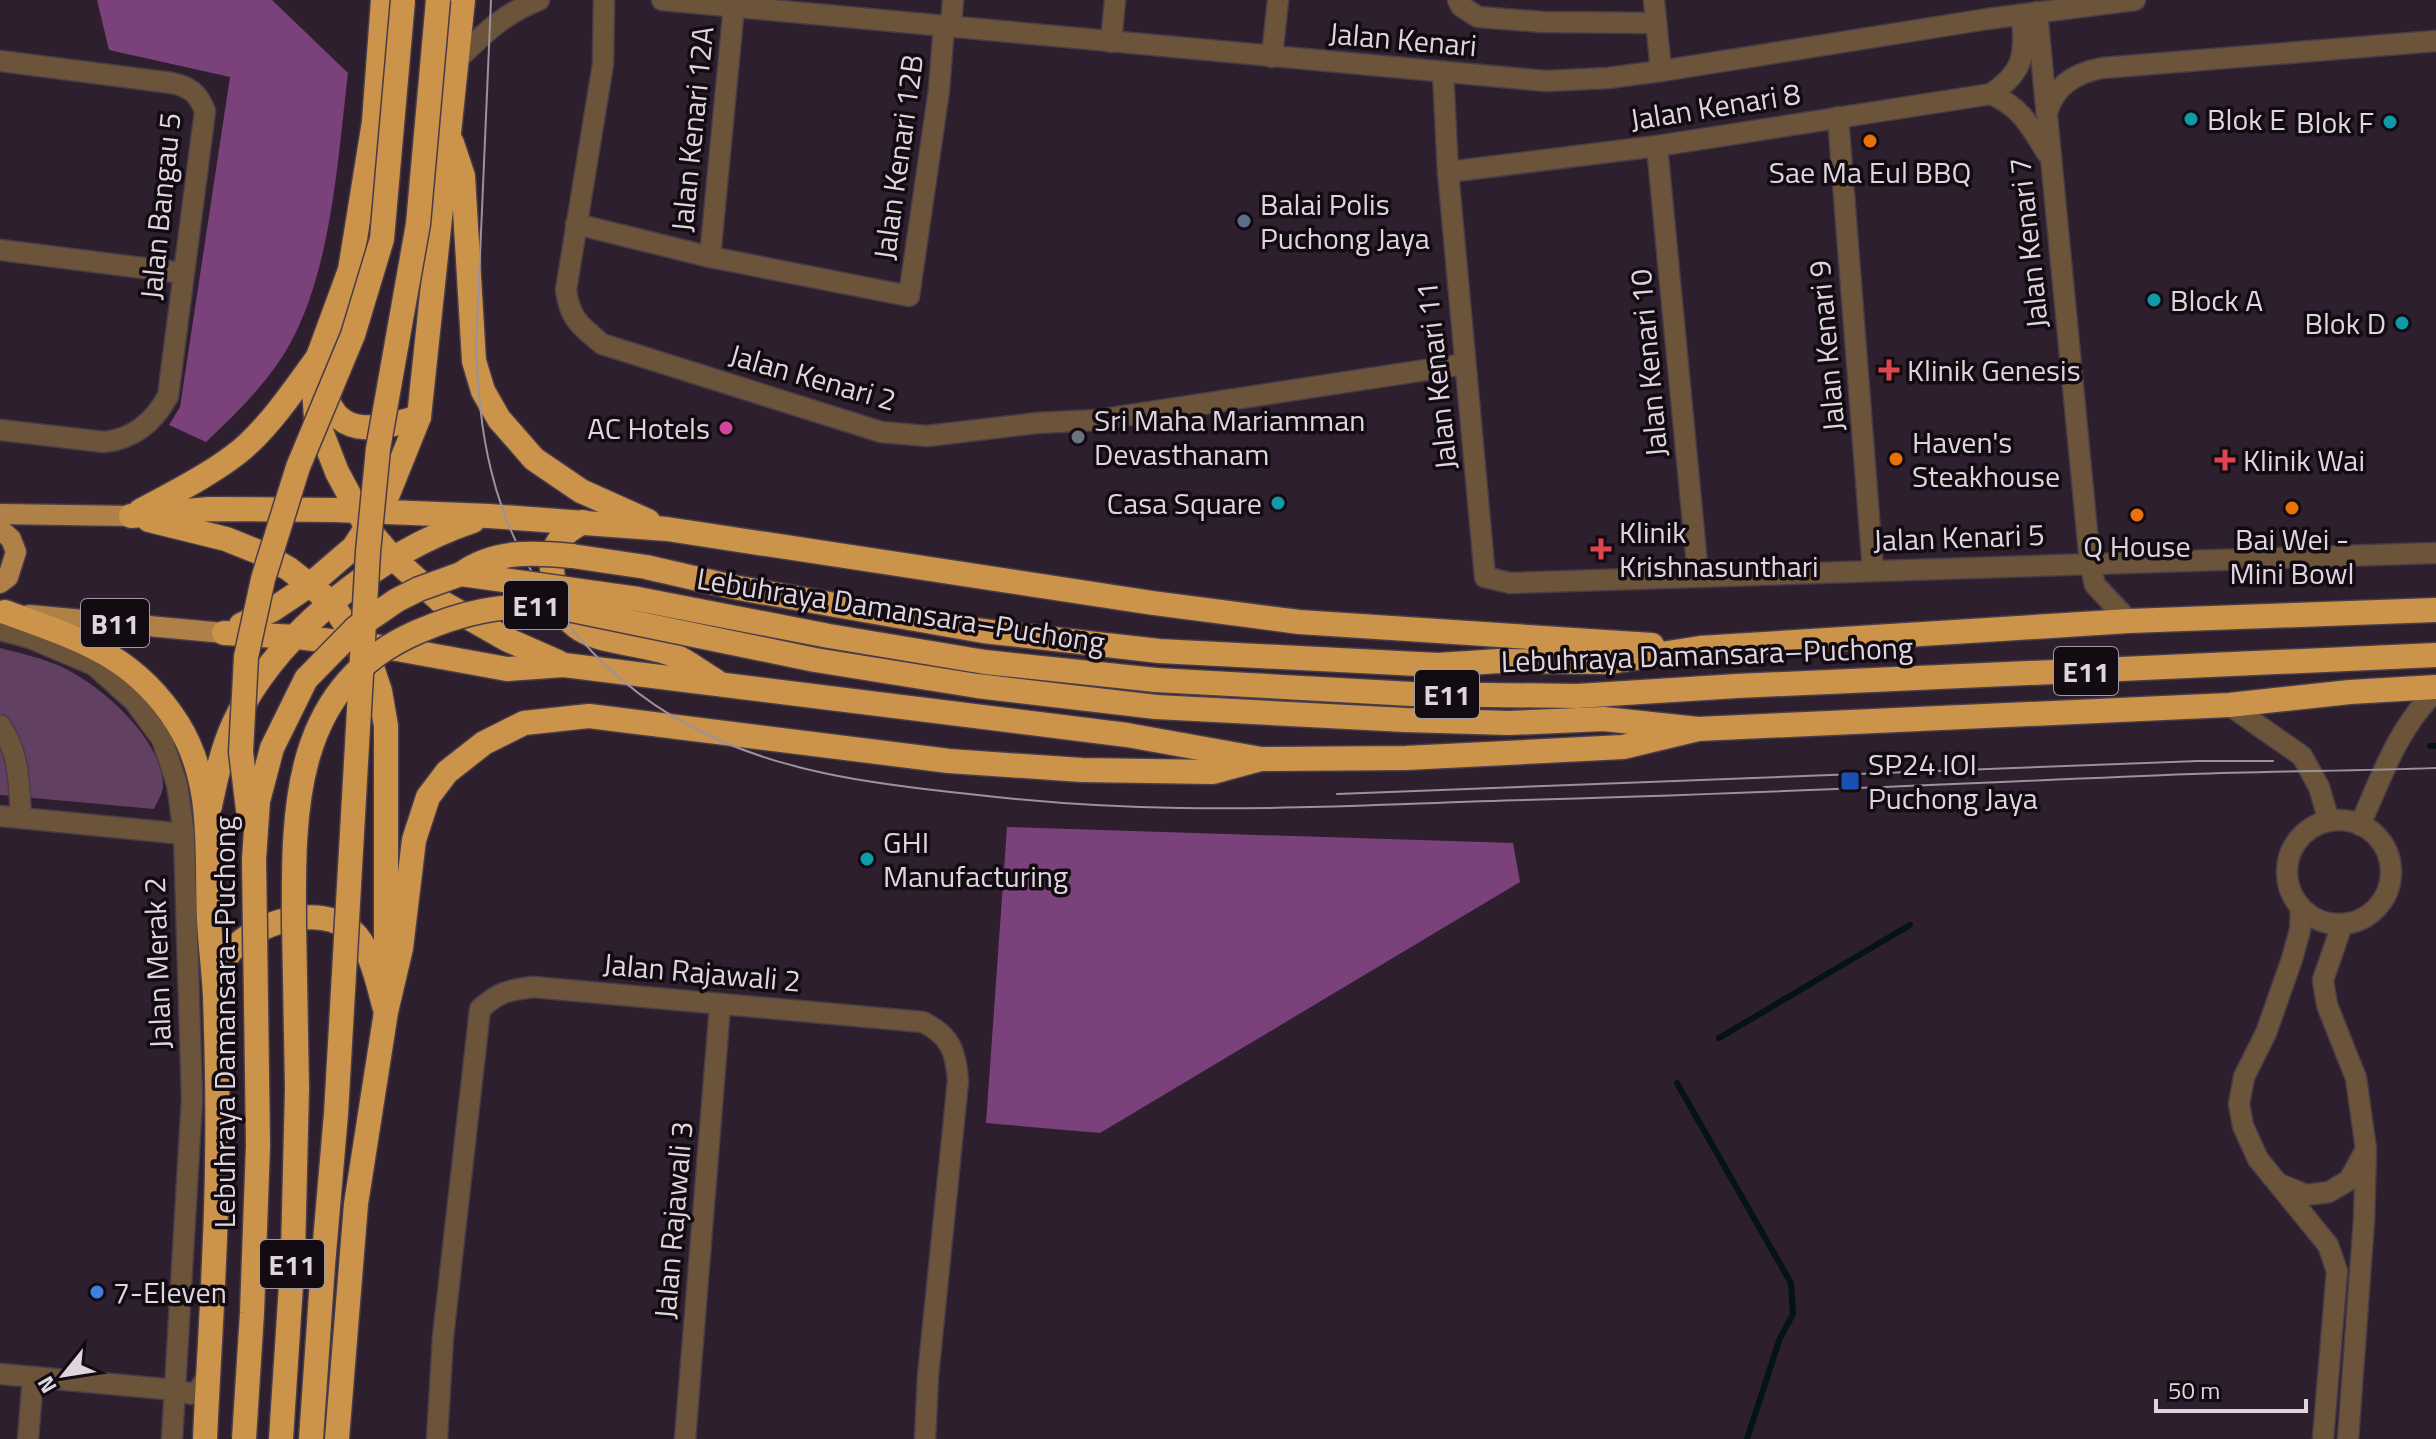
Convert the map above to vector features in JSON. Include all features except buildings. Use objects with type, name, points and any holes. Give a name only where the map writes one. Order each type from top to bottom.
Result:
[{"type":"highway","points":[[383,0],[374,122],[350,270],[318,357],[314,389],[316,418],[326,447],[392,557],[443,603],[508,640],[564,665]]},
{"type":"highway","points":[[254,859],[241,752],[246,657],[263,579],[298,467],[353,335],[382,239],[403,0]]},
{"type":"highway","points":[[311,1439],[336,1114],[368,552],[378,449],[418,224],[438,0]]},
{"type":"highway","points":[[224,633],[272,610],[311,584],[354,547],[419,417],[463,0]]},
{"type":"highway","points":[[450,137],[463,176],[474,361],[483,391],[499,419],[534,459],[581,491],[667,529]]},
{"type":"highway","points":[[318,357],[326,401],[340,420],[354,427],[389,427],[419,417]]},
{"type":"highway","points":[[131,516],[188,485],[246,446],[280,408],[318,357]]},
{"type":"highway","points":[[131,516],[209,509],[368,517],[489,516],[667,529],[1299,622],[1700,648]]},
{"type":"highway","points":[[131,516],[226,539],[261,553],[311,584],[331,602],[371,664],[386,726],[386,1012]]},
{"type":"highway","points":[[207,820],[223,753],[243,705],[297,637],[331,602],[392,557],[447,530],[489,516]]},
{"type":"highway","points":[[583,522],[558,539],[552,563],[556,597],[575,628],[592,635],[666,652],[725,686]]},
{"type":"highway","points":[[461,574],[475,564],[501,555],[547,554],[646,567],[733,587],[983,631],[1129,648],[1438,665],[1499,661],[1610,662],[1700,648],[2129,621],[2436,610]]},
{"type":"highway","name":"Lebuhraya Damansara–Puchong","points":[[244,1439],[258,1145],[254,859],[258,801],[272,748],[306,679],[356,628],[419,589],[461,574],[638,599],[985,662],[1156,680],[1297,689],[1577,696],[2436,655]]},
{"type":"highway","name":"Lebuhraya Damansara–Puchong","points":[[281,1439],[293,1254],[297,1088],[294,863],[298,795],[307,751],[340,689],[376,654],[403,638],[471,611],[525,605],[553,606],[815,660],[977,686],[1156,707],[1449,721],[1509,723],[1604,719],[1698,729],[2229,705],[2350,692],[2436,689]]},
{"type":"highway","points":[[2,618],[70,634],[111,656],[134,673],[159,698],[178,724],[192,750],[201,780],[207,820],[209,920],[215,997],[217,1168],[205,1439]]},
{"type":"highway","points":[[224,633],[297,637],[507,669],[564,665],[1127,735],[1261,759],[1406,758],[1623,747],[1698,729]]},
{"type":"highway","points":[[1438,665],[1483,676],[1737,686]]},
{"type":"highway","points":[[337,1439],[356,1204],[386,1012],[401,948],[414,840],[428,797],[447,772],[466,756],[524,723],[589,716],[949,761],[1082,770],[1213,772],[1261,759]]},
{"type":"highway","points":[[215,997],[222,965],[230,952],[250,934],[284,921],[321,918],[337,921],[354,932],[372,966],[386,1012]]},
{"type":"main road","points":[[0,514],[131,516]]},
{"type":"main road","points":[[0,529],[11,539],[16,552],[8,577],[0,583]]},
{"type":"main road","name":"B11","points":[[2,618],[224,633]]},
{"type":"street","points":[[458,59],[513,10],[539,0]]},
{"type":"street","name":"Jalan Kenari 2","points":[[604,0],[603,64],[566,290],[568,308],[576,322],[602,344],[881,432],[927,436],[1037,423],[1097,420],[1465,364]]},
{"type":"street","name":"Jalan Kenari","points":[[662,0],[734,6],[788,6],[947,26],[1546,81],[1661,71],[1988,10],[2029,14],[2135,0]]},
{"type":"street","name":"Jalan Kenari 12B","points":[[710,257],[909,296],[953,0]]},
{"type":"street","points":[[1111,42],[1115,0]]},
{"type":"street","points":[[1272,57],[1278,0]]},
{"type":"street","points":[[1458,0],[1461,6],[1478,17],[1543,22],[1656,23]]},
{"type":"street","points":[[1654,0],[1661,71]]},
{"type":"street","name":"Jalan Kenari 12A","points":[[710,257],[734,6]]},
{"type":"street","points":[[2029,14],[2023,55],[2016,74],[1991,94],[2020,112],[2049,156]]},
{"type":"street","name":"Jalan Kenari 7","points":[[2029,14],[2046,116],[2090,563]]},
{"type":"street","points":[[2046,116],[2055,92],[2076,76],[2102,68],[2436,41]]},
{"type":"street","name":"Jalan Bangau 5","points":[[0,61],[189,87],[200,98],[205,111],[168,396],[160,410],[142,428],[119,440],[104,442],[0,430]]},
{"type":"street","name":"Jalan Kenari 11","points":[[1443,73],[1448,172],[1485,577]]},
{"type":"street","name":"Jalan Kenari 8","points":[[1448,172],[1657,146],[1991,94]]},
{"type":"street","name":"Jalan Kenari 9","points":[[1838,117],[1873,570]]},
{"type":"street","name":"Jalan Kenari 10","points":[[1657,146],[1698,575]]},
{"type":"street","points":[[576,224],[710,257]]},
{"type":"street","points":[[0,250],[183,273]]},
{"type":"street","name":"Jalan Kenari 5","points":[[1485,577],[1510,583],[2436,553]]},
{"type":"street","points":[[2090,563],[2095,585],[2129,621]]},
{"type":"street","name":"Jalan Merak 2","points":[[2,618],[30,638],[94,665],[134,701],[162,739],[170,758],[184,834],[192,1099],[172,1439]]},
{"type":"street","points":[[2360,825],[2399,739],[2436,689]]},
{"type":"street","points":[[2229,705],[2302,756],[2319,787],[2329,821]]},
{"type":"street","points":[[0,725],[10,739],[17,764],[21,818]]},
{"type":"street","points":[[0,816],[184,834]]},
{"type":"street","points":[[2329,821],[2350,821],[2360,825],[2383,844],[2389,858],[2391,874],[2381,903],[2371,914],[2342,925],[2313,918],[2301,908],[2291,893],[2287,876],[2287,862],[2292,848],[2314,826],[2329,821]]},
{"type":"street","points":[[2301,908],[2300,930],[2292,959],[2266,1033],[2244,1077],[2239,1104],[2243,1126],[2258,1159],[2328,1245],[2337,1271],[2323,1439]]},
{"type":"street","points":[[2342,925],[2323,980],[2327,1005],[2356,1078],[2366,1149],[2364,1220],[2348,1439]]},
{"type":"street","name":"Jalan Rajawali 2","points":[[437,1439],[443,1337],[480,1009],[496,994],[533,987],[923,1022],[939,1030],[949,1042],[956,1061],[958,1081],[928,1376],[925,1439]]},
{"type":"street","name":"Jalan Rajawali 3","points":[[685,1439],[720,1006]]},
{"type":"street","points":[[2280,1184],[2306,1195],[2329,1192],[2349,1180],[2366,1149]]},
{"type":"street","points":[[0,1374],[192,1394],[200,1389],[208,1374]]},
{"type":"street","points":[[28,1439],[33,1377]]},
{"type":"shaded area","points":[[97,0],[272,0],[348,73],[335,186],[320,264],[309,301],[276,366],[252,396],[206,442],[169,425],[180,407],[230,77],[109,50]]},
{"type":"shaded area","points":[[0,648],[76,674],[126,715],[153,750],[160,768],[163,789],[154,809],[0,795]]},
{"type":"shaded area","points":[[1007,827],[1513,843],[1520,882],[1100,1133],[986,1123]]},
{"type":"waterway","points":[[2430,746],[2436,746]]},
{"type":"waterway","points":[[1719,1038],[1910,925]]},
{"type":"waterway","points":[[1677,1083],[1791,1283],[1793,1314],[1780,1338],[1747,1439]]},
{"type":"tram line","points":[[491,0],[476,349],[485,440],[503,509],[519,548],[539,584],[591,651],[655,705],[723,742],[756,755],[826,774],[897,786],[1047,802],[1180,808],[1352,806],[2191,774],[2436,768]]},
{"type":"tram line","points":[[1337,794],[2198,761],[2273,761]]},
{"type":"place","name":"Blok E","points":[[2191,119]]},
{"type":"place","name":"Blok F","points":[[2390,122]]},
{"type":"place","name":"Sae Ma Eul BBQ","points":[[1870,141]]},
{"type":"place","name":"Balai Polis Puchong Jaya","points":[[1244,221]]},
{"type":"place","name":"Block A","points":[[2154,300]]},
{"type":"place","name":"Blok D","points":[[2402,323]]},
{"type":"place","name":"Klinik Genesis","points":[[1889,370]]},
{"type":"place","name":"AC Hotels","points":[[726,428]]},
{"type":"place","name":"Sri Maha Mariamman Devasthanam","points":[[1078,437]]},
{"type":"place","name":"Haven's Steakhouse","points":[[1896,459]]},
{"type":"place","name":"Klinik Wai","points":[[2225,460]]},
{"type":"place","name":"Casa Square","points":[[1278,503]]},
{"type":"place","name":"Bai Wei - Mini Bowl","points":[[2292,508]]},
{"type":"place","name":"Q House","points":[[2137,515]]},
{"type":"place","name":"Klinik Krishnasunthari","points":[[1601,549]]},
{"type":"place","name":"SP24 IOI Puchong Jaya","points":[[1850,781]]},
{"type":"place","name":"GHI Manufacturing","points":[[867,859]]},
{"type":"place","name":"7-Eleven","points":[[97,1292]]}]
